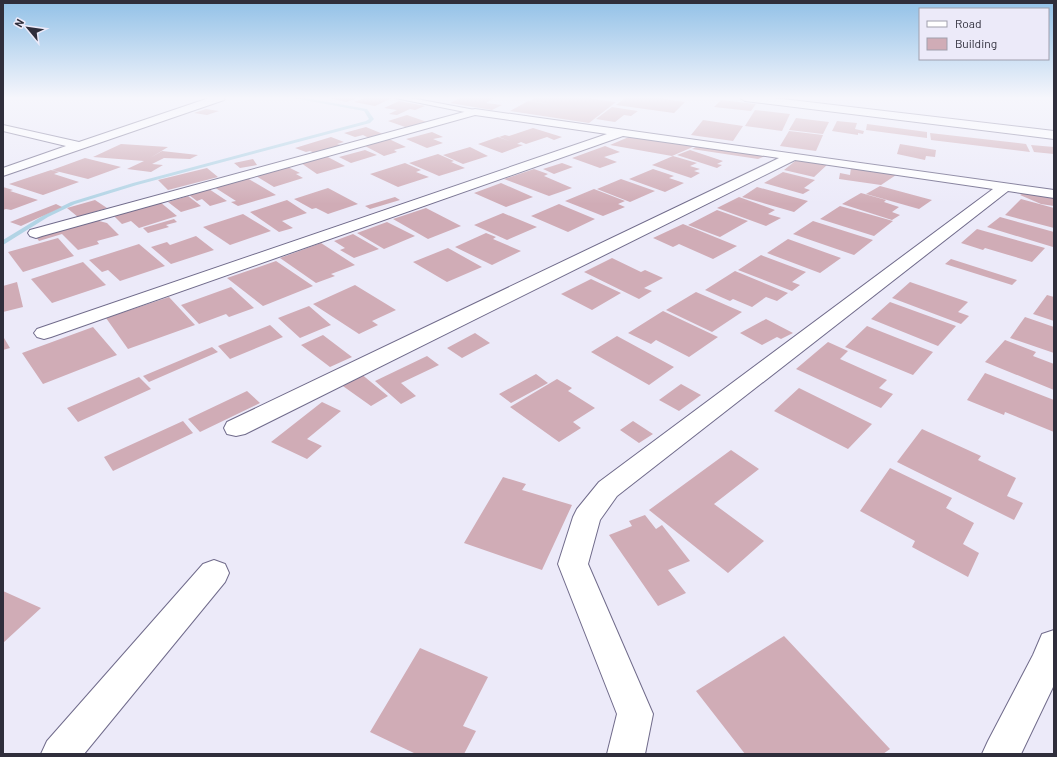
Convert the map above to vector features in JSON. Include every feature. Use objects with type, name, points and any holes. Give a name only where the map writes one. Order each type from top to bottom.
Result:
[{"type":"main road","points":[[26,133],[81,146]]},
{"type":"main road","points":[[3,172],[118,133]]},
{"type":"main road","points":[[36,232],[397,133]]},
{"type":"main road","points":[[44,333],[620,133]]},
{"type":"main road","points":[[623,133],[794,156],[1054,194]]},
{"type":"main road","points":[[1040,133],[1054,135]]},
{"type":"main road","points":[[236,428],[794,156]]},
{"type":"main road","points":[[626,754],[635,714],[573,564],[587,517],[608,489],[1005,187]]},
{"type":"main road","points":[[60,754],[214,573]]},
{"type":"main road","points":[[1001,754],[1051,660]]},
{"type":"building","points":[[345,133],[383,134],[369,138],[363,135],[355,137]]},
{"type":"building","points":[[427,133],[435,133],[443,137],[433,139],[443,143],[427,148],[406,139]]},
{"type":"building","points":[[517,133],[550,133],[562,137],[554,140],[547,137],[526,144],[521,142],[517,144],[523,145],[502,153],[478,144],[498,137],[512,142],[499,137],[505,135],[509,136]]},
{"type":"building","points":[[692,133],[738,133],[733,141],[691,135]]},
{"type":"building","points":[[788,133],[823,135],[816,151],[780,146]]},
{"type":"building","points":[[891,133],[927,133],[927,138]]},
{"type":"building","points":[[930,133],[933,133],[1026,144],[1030,152],[931,140]]},
{"type":"building","points":[[631,136],[695,146],[672,156],[610,145]]},
{"type":"building","points":[[331,137],[344,142],[337,144],[341,145],[315,153],[310,151],[306,152],[295,148]]},
{"type":"building","points":[[389,139],[406,147],[394,150],[397,152],[384,156],[365,146]]},
{"type":"building","points":[[121,144],[168,147],[150,158],[162,151],[198,155],[190,159],[164,158],[152,164],[163,165],[151,172],[127,169],[144,161],[93,157]]},
{"type":"building","points":[[900,144],[936,150],[935,157],[926,156],[925,160],[897,154]]},
{"type":"building","points":[[700,145],[768,155],[758,159],[692,149]]},
{"type":"building","points":[[1031,145],[1054,147],[1054,154],[1034,152]]},
{"type":"building","points":[[605,146],[620,152],[604,157],[617,162],[600,168],[572,158]]},
{"type":"building","points":[[470,147],[488,156],[463,164],[443,155]]},
{"type":"building","points":[[365,150],[377,155],[351,163],[339,157]]},
{"type":"building","points":[[690,150],[723,161],[717,164],[722,165],[717,168],[677,155]]},
{"type":"building","points":[[438,154],[465,168],[439,176],[409,163]]},
{"type":"building","points":[[326,156],[345,166],[317,174],[301,163]]},
{"type":"building","points":[[673,156],[697,163],[690,166],[700,169],[694,171],[700,173],[691,178],[652,165]]},
{"type":"building","points":[[85,158],[121,167],[88,179],[52,170]]},
{"type":"building","points":[[799,158],[828,164],[814,177],[784,170]]},
{"type":"building","points":[[253,159],[257,165],[240,168],[234,163]]},
{"type":"building","points":[[405,163],[421,170],[416,172],[429,177],[398,187],[370,174]]},
{"type":"building","points":[[562,163],[573,167],[554,174],[543,169]]},
{"type":"building","points":[[288,167],[300,173],[296,174],[303,178],[274,187],[256,176]]},
{"type":"building","points":[[207,168],[218,177],[168,190],[158,180]]},
{"type":"building","points":[[851,168],[896,175],[881,185],[839,179],[840,173],[850,175]]},
{"type":"building","points":[[534,169],[548,174],[544,176],[572,188],[549,196],[504,179]]},
{"type":"building","points":[[653,169],[674,176],[669,178],[684,183],[665,192],[629,179]]},
{"type":"building","points":[[51,170],[59,172],[54,174],[79,182],[43,195],[9,184]]},
{"type":"building","points":[[783,172],[815,180],[804,188],[810,190],[803,194],[764,183]]},
{"type":"building","points":[[247,178],[276,195],[238,206],[231,202],[236,201],[214,187]]},
{"type":"building","points":[[621,179],[655,191],[630,202],[597,189]]},
{"type":"building","points":[[501,183],[533,197],[506,207],[474,193]]},
{"type":"building","points":[[880,186],[932,200],[919,209],[866,194]]},
{"type":"building","points":[[3,187],[13,190],[10,191],[38,200],[11,210],[3,210]]},
{"type":"building","points":[[757,187],[808,201],[794,212],[742,197]]},
{"type":"building","points":[[328,188],[358,204],[328,214],[316,208],[312,209],[294,199]]},
{"type":"building","points":[[209,189],[227,201],[210,206],[202,199],[197,201],[189,195]]},
{"type":"building","points":[[594,189],[625,201],[618,204],[625,207],[603,216],[565,201]]},
{"type":"building","points":[[1027,191],[1054,195],[1054,206],[1041,204],[1020,195]]},
{"type":"building","points":[[861,193],[886,200],[884,202],[899,207],[892,212],[900,215],[892,220],[842,204]]},
{"type":"building","points":[[188,196],[201,206],[181,212],[168,202]]},
{"type":"building","points":[[395,197],[400,200],[370,209],[365,206]]},
{"type":"building","points":[[739,197],[775,210],[768,214],[781,218],[766,226],[717,208]]},
{"type":"building","points":[[1021,199],[1054,208],[1054,228],[1005,215]]},
{"type":"building","points":[[95,200],[107,208],[78,217],[67,208]]},
{"type":"building","points":[[287,200],[307,213],[282,221],[293,228],[279,232],[250,212]]},
{"type":"building","points":[[160,202],[177,216],[139,228],[131,221],[122,224],[113,215]]},
{"type":"building","points":[[56,204],[62,207],[21,226],[10,222]]},
{"type":"building","points":[[559,204],[595,219],[568,232],[531,216]]},
{"type":"building","points":[[840,206],[893,221],[874,236],[820,219]]},
{"type":"building","points":[[426,208],[461,226],[428,239],[393,219]]},
{"type":"building","points":[[717,210],[748,221],[720,237],[688,225]]},
{"type":"building","points":[[503,213],[537,227],[507,240],[474,225]]},
{"type":"building","points":[[243,214],[271,231],[230,245],[203,227]]},
{"type":"building","points":[[1000,217],[1054,232],[1054,246],[1053,247],[987,227]]},
{"type":"building","points":[[174,219],[177,222],[166,225],[169,227],[148,233],[143,228]]},
{"type":"building","points":[[95,220],[107,223],[119,235],[97,241],[99,244],[78,250],[62,234],[39,241],[36,237]]},
{"type":"building","points":[[813,221],[873,240],[854,255],[793,234]]},
{"type":"building","points":[[387,222],[415,236],[384,249],[357,233]]},
{"type":"building","points":[[683,224],[737,246],[713,259],[679,244],[673,247],[653,238]]},
{"type":"building","points":[[977,229],[1045,248],[1032,262],[985,248],[983,250],[961,243]]},
{"type":"building","points":[[486,233],[496,237],[493,239],[521,251],[492,265],[455,247]]},
{"type":"building","points":[[353,234],[379,249],[354,258],[340,250],[345,248],[334,241]]},
{"type":"building","points":[[196,236],[214,250],[171,264],[151,247],[167,242],[170,245]]},
{"type":"building","points":[[58,238],[74,256],[23,272],[8,252]]},
{"type":"building","points":[[788,239],[841,258],[820,273],[767,253]]},
{"type":"building","points":[[321,243],[355,265],[331,274],[335,276],[316,283],[280,258]]},
{"type":"building","points":[[139,244],[165,266],[120,281],[108,270],[102,272],[89,260]]},
{"type":"building","points":[[448,248],[482,267],[447,282],[413,262]]},
{"type":"building","points":[[761,255],[806,272],[792,282],[800,285],[792,291],[738,270]]},
{"type":"building","points":[[612,258],[641,272],[645,270],[663,278],[644,288],[652,291],[639,299],[584,272]]},
{"type":"building","points":[[951,259],[1017,280],[1012,285],[945,264]]},
{"type":"building","points":[[276,261],[313,286],[263,306],[227,278]]},
{"type":"building","points":[[83,262],[106,285],[52,303],[31,279]]},
{"type":"building","points":[[735,271],[788,293],[777,301],[766,297],[752,307],[733,299],[730,301],[705,290]]},
{"type":"building","points":[[591,279],[621,293],[592,310],[561,294]]},
{"type":"building","points":[[17,282],[23,307],[3,312],[3,286]]},
{"type":"building","points":[[910,282],[968,302],[958,312],[969,316],[961,324],[892,298]]},
{"type":"building","points":[[355,285],[396,310],[372,321],[378,325],[359,334],[313,304]]},
{"type":"building","points":[[231,287],[254,308],[229,317],[226,314],[199,324],[181,305]]},
{"type":"building","points":[[696,292],[742,312],[712,332],[666,310]]},
{"type":"building","points":[[1047,295],[1054,297],[1054,321],[1033,314]]},
{"type":"building","points":[[169,297],[195,325],[128,349],[106,318]]},
{"type":"building","points":[[890,302],[956,326],[938,346],[871,319]]},
{"type":"building","points":[[309,306],[331,325],[300,338],[278,318]]},
{"type":"building","points":[[663,311],[718,337],[689,357],[656,340],[651,344],[628,333]]},
{"type":"building","points":[[1025,317],[1054,327],[1054,353],[1010,338]]},
{"type":"building","points":[[766,319],[793,333],[781,339],[777,337],[762,345],[740,333]]},
{"type":"building","points":[[270,325],[283,337],[230,359],[218,346]]},
{"type":"building","points":[[867,326],[933,352],[913,375],[845,347]]},
{"type":"building","points":[[93,327],[117,355],[43,384],[22,353]]},
{"type":"building","points":[[475,333],[490,343],[462,358],[447,348]]},
{"type":"building","points":[[323,335],[352,357],[330,367],[301,345]]},
{"type":"building","points":[[617,336],[674,367],[649,385],[591,352]]},
{"type":"building","points":[[4,338],[10,348],[3,350],[3,339]]},
{"type":"building","points":[[1005,340],[1036,352],[1033,356],[1054,364],[1054,390],[985,362]]},
{"type":"building","points":[[828,342],[848,351],[840,359],[887,380],[879,388],[893,394],[881,408],[796,369]]},
{"type":"building","points":[[212,347],[218,352],[149,382],[143,376]]},
{"type":"building","points":[[427,356],[439,365],[401,383],[416,396],[401,404],[375,381]]},
{"type":"building","points":[[360,373],[388,396],[371,406],[340,384]]},
{"type":"building","points":[[985,373],[1054,400],[1054,432],[1005,412],[1004,415],[967,400]]},
{"type":"building","points":[[536,374],[548,383],[511,403],[499,394]]},
{"type":"building","points":[[139,377],[151,389],[78,422],[67,408]]},
{"type":"building","points":[[557,379],[572,388],[568,391],[595,408],[573,422],[581,428],[559,442],[510,407]]},
{"type":"building","points":[[681,384],[701,395],[679,411],[659,400]]},
{"type":"building","points":[[799,388],[872,424],[848,449],[774,411]]},
{"type":"building","points":[[247,391],[260,403],[200,432],[188,419]]},
{"type":"building","points":[[322,402],[341,411],[307,439],[322,446],[307,459],[271,442]]},
{"type":"building","points":[[183,421],[193,433],[113,471],[104,457]]},
{"type":"building","points":[[633,421],[653,434],[639,443],[620,430]]},
{"type":"building","points":[[922,429],[981,456],[978,460],[1016,478],[1007,496],[1023,503],[1014,520],[897,462]]},
{"type":"building","points":[[731,450],[759,469],[714,504],[764,541],[728,573],[649,510]]},
{"type":"building","points":[[890,468],[952,498],[946,508],[974,523],[963,544],[979,553],[968,577],[912,547],[915,541],[860,511]]},
{"type":"building","points":[[503,477],[526,484],[522,490],[572,505],[542,570],[464,543]]},
{"type":"building","points":[[645,515],[656,529],[662,525],[690,561],[668,570],[686,593],[658,606],[609,535],[632,526],[629,521]]},
{"type":"building","points":[[3,591],[41,608],[3,643]]},
{"type":"building","points":[[784,636],[890,749],[883,754],[745,754],[696,691]]},
{"type":"building","points":[[420,648],[488,677],[463,726],[476,731],[464,754],[416,754],[370,732]]},
{"type":"waterway","points":[[3,243],[46,216],[73,203],[135,184],[325,133]]}]
